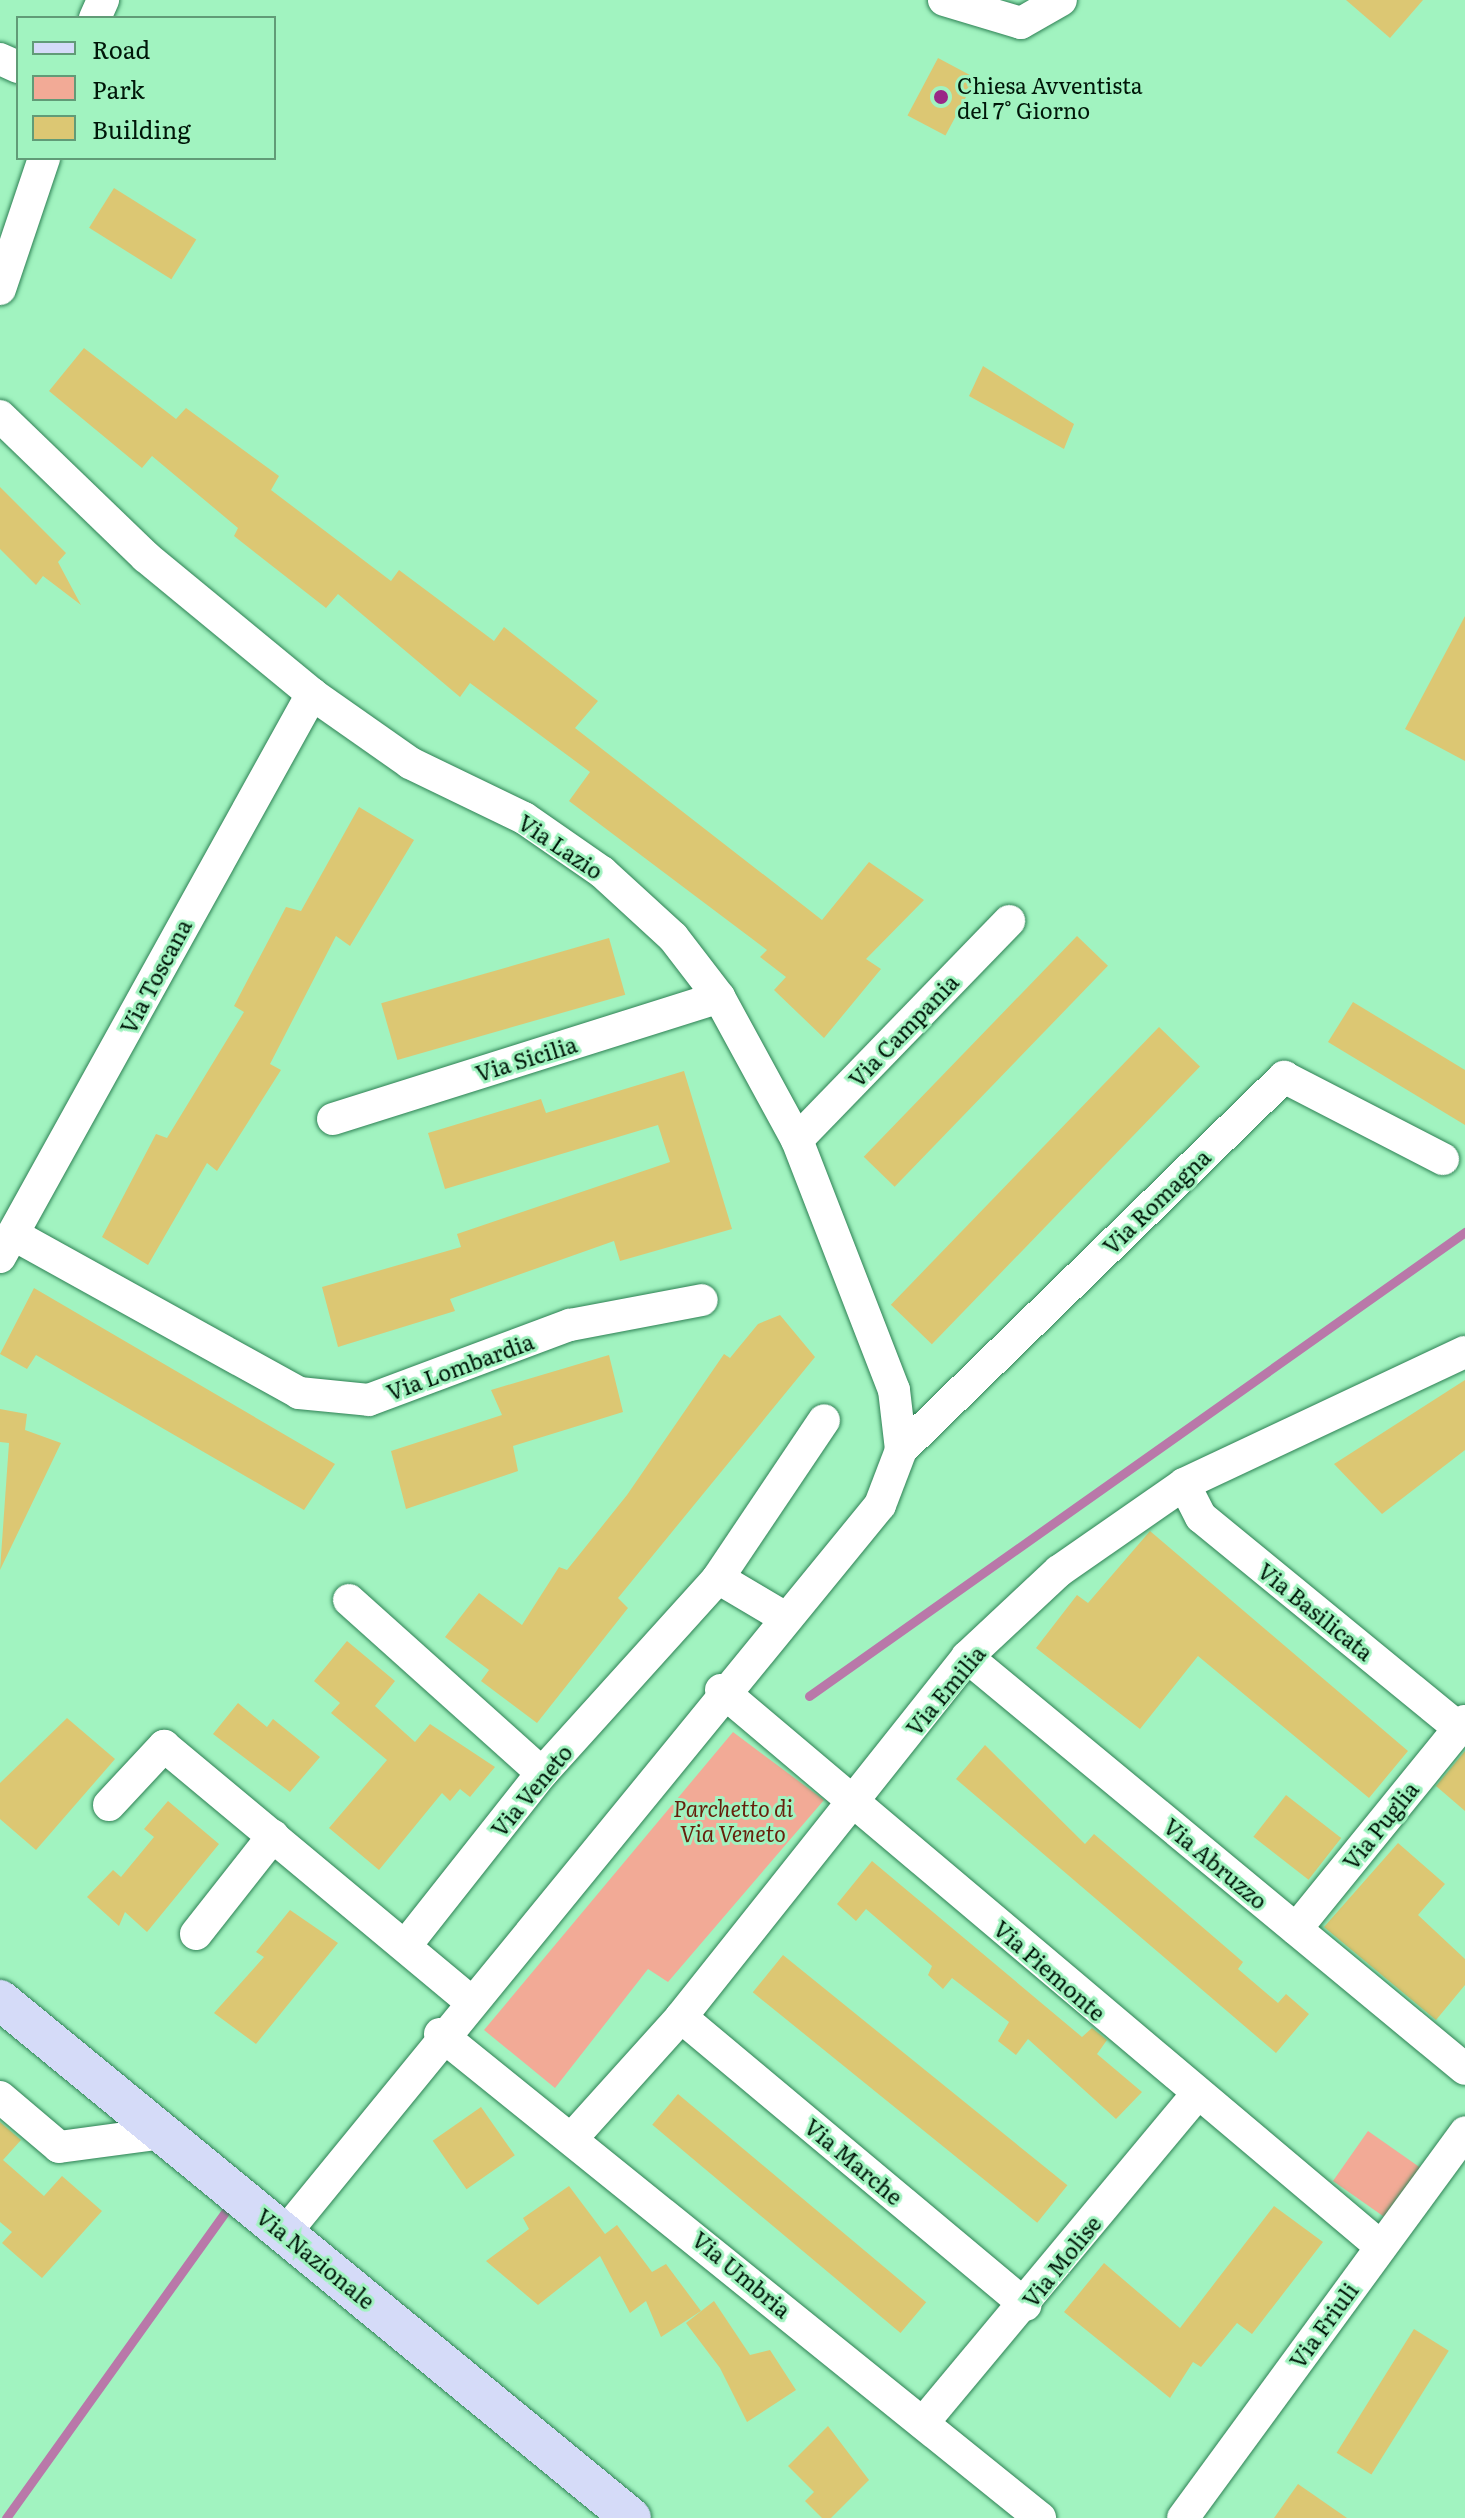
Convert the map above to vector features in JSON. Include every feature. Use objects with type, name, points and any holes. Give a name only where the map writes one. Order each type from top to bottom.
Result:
[{"type":"main road","name":"Via Nazionale","points":[[0,2000],[631,2518]]},
{"type":"street","points":[[944,0],[1021,23],[1061,0]]},
{"type":"street","points":[[2,279],[43,160]]},
{"type":"street","name":"Via Lazio","points":[[0,416],[146,557],[312,694],[410,763],[524,818],[602,872],[673,937],[719,997],[797,1140],[894,1390],[901,1450]]},
{"type":"street","name":"Via Toscana","points":[[8,1246],[312,694]]},
{"type":"street","name":"Via Campania","points":[[797,1140],[1009,921]]},
{"type":"street","name":"Via Sicilia","points":[[333,1119],[719,997]]},
{"type":"street","name":"Via Romagna","points":[[901,1450],[1284,1077],[1443,1159]]},
{"type":"street","name":"Via Lombardia","points":[[8,1246],[299,1393],[369,1400],[570,1325],[702,1300]]},
{"type":"street","name":"Via Emilia","points":[[574,2136],[681,2017],[856,1801],[967,1657],[1106,1532],[1184,1484],[1465,1352]]},
{"type":"street","name":"Via Veneto","points":[[406,1945],[542,1773],[718,1578],[824,1420]]},
{"type":"street","points":[[285,2233],[440,2034],[721,1690],[880,1505],[901,1450]]},
{"type":"street","name":"Via Basilicata","points":[[1184,1484],[1201,1517],[1462,1725]]},
{"type":"street","points":[[718,1578],[784,1617]]},
{"type":"street","points":[[349,1600],[542,1773]]},
{"type":"street","name":"Via Abruzzo","points":[[967,1657],[1465,2069]]},
{"type":"street","name":"Via Piemonte","points":[[721,1690],[856,1801],[1195,2096],[1380,2246]]},
{"type":"street","name":"Via Puglia","points":[[1296,1929],[1462,1725]]},
{"type":"street","points":[[109,1805],[164,1746],[469,2000]]},
{"type":"street","points":[[196,1934],[273,1836]]},
{"type":"street","name":"Via Marche","points":[[681,2017],[1026,2305]]},
{"type":"street","name":"Via Umbria","points":[[440,2034],[574,2136],[1040,2518]]},
{"type":"street","name":"Via Molise","points":[[923,2423],[1026,2305],[1195,2096]]},
{"type":"street","points":[[0,2097],[59,2147],[162,2133]]},
{"type":"street","name":"Via Friuli","points":[[1183,2518],[1465,2132]]},
{"type":"green space","name":"Parchetto di Via Veneto","points":[[733,1732],[824,1800],[668,1982],[648,1969],[555,2088],[484,2030]]},
{"type":"green space","points":[[1368,2131],[1420,2168],[1385,2218],[1333,2181]]},
{"type":"building","points":[[1346,0],[1423,0],[1390,38]]},
{"type":"building","name":"Chiesa Avventista del 7° Giorno","points":[[938,58],[976,78],[945,136],[907,115]]},
{"type":"building","points":[[114,188],[196,239],[171,279],[89,228]]},
{"type":"building","points":[[84,348],[176,419],[186,408],[279,476],[271,490],[391,581],[399,570],[494,641],[504,627],[598,701],[575,728],[822,920],[869,862],[924,900],[866,959],[881,969],[824,1038],[774,990],[786,977],[760,957],[767,950],[569,801],[590,772],[470,683],[460,697],[338,594],[326,608],[234,536],[238,528],[152,456],[142,468],[49,391]]},
{"type":"building","points":[[983,366],[1074,424],[1064,449],[969,396]]},
{"type":"building","points":[[0,487],[66,553],[58,562],[81,605],[43,576],[36,585],[0,549]]},
{"type":"building","points":[[1465,616],[1465,761],[1405,729]]},
{"type":"building","points":[[359,807],[414,840],[350,946],[336,936],[270,1064],[281,1070],[217,1171],[207,1163],[148,1265],[102,1237],[156,1134],[167,1138],[244,1012],[234,1006],[286,907],[301,911]]},
{"type":"building","points":[[1077,936],[1108,966],[895,1187],[864,1157]]},
{"type":"building","points":[[609,938],[625,995],[397,1060],[381,1003]]},
{"type":"building","points":[[1353,1002],[1465,1070],[1465,1125],[1328,1042]]},
{"type":"building","points":[[1159,1027],[1200,1067],[932,1344],[891,1305]]},
{"type":"building","points":[[684,1071],[732,1229],[620,1261],[614,1241],[450,1299],[455,1311],[338,1347],[322,1287],[461,1247],[457,1234],[670,1162],[658,1125],[445,1189],[428,1133],[541,1099],[546,1113]]},
{"type":"building","points":[[34,1288],[335,1464],[304,1510],[36,1355],[27,1369],[0,1354]]},
{"type":"building","points":[[780,1315],[815,1357],[618,1598],[628,1608],[537,1723],[481,1681],[489,1670],[445,1637],[479,1593],[522,1625],[559,1567],[567,1570],[627,1495],[724,1354],[730,1358],[758,1324]]},
{"type":"building","points":[[609,1355],[623,1412],[513,1446],[518,1471],[406,1509],[391,1451],[502,1415],[491,1390]]},
{"type":"building","points":[[1465,1380],[1465,1450],[1382,1514],[1334,1464]]},
{"type":"building","points":[[0,1409],[27,1414],[25,1430],[61,1443],[0,1570],[9,1443],[0,1442]]},
{"type":"building","points":[[1150,1531],[1408,1751],[1369,1798],[1198,1656],[1140,1729],[1036,1648],[1077,1595],[1088,1603]]},
{"type":"building","points":[[347,1641],[395,1681],[375,1706],[415,1742],[430,1724],[495,1767],[470,1797],[460,1789],[450,1801],[442,1793],[379,1870],[329,1828],[387,1760],[331,1713],[340,1703],[314,1681]]},
{"type":"building","points":[[238,1703],[267,1727],[273,1719],[320,1757],[290,1792],[213,1734]]},
{"type":"building","points":[[67,1718],[115,1759],[36,1850],[0,1819],[0,1783]]},
{"type":"building","points":[[985,1745],[1085,1844],[1094,1834],[1243,1962],[1238,1969],[1278,2003],[1286,1994],[1309,2014],[1276,2053],[956,1779]]},
{"type":"building","points":[[1465,1751],[1465,1811],[1436,1786]]},
{"type":"building","points":[[1286,1795],[1341,1838],[1309,1880],[1253,1837]]},
{"type":"building","points":[[168,1801],[219,1844],[147,1932],[125,1912],[119,1926],[87,1897],[113,1870],[121,1877],[154,1837],[144,1829]]},
{"type":"building","points":[[1398,1843],[1445,1884],[1418,1915],[1465,1959],[1465,1985],[1436,2020],[1324,1927]]},
{"type":"building","points":[[872,1861],[1082,2037],[1092,2028],[1107,2040],[1097,2054],[1142,2092],[1116,2119],[1028,2039],[1016,2055],[998,2041],[1009,2022],[952,1978],[943,1989],[928,1975],[932,1966],[866,1909],[856,1921],[837,1904]]},
{"type":"building","points":[[290,1910],[338,1943],[256,2044],[214,2013],[264,1957],[256,1952]]},
{"type":"building","points":[[783,1955],[1067,2185],[1037,2223],[753,1992]]},
{"type":"building","points":[[678,2094],[926,2302],[900,2333],[652,2125]]},
{"type":"building","points":[[481,2107],[515,2155],[467,2189],[433,2141]]},
{"type":"building","points":[[0,2122],[21,2140],[3,2160],[44,2196],[62,2176],[102,2211],[42,2278],[2,2243],[12,2232],[0,2222]]},
{"type":"building","points":[[569,2186],[605,2234],[617,2225],[652,2272],[666,2264],[701,2311],[661,2337],[646,2301],[630,2313],[600,2256],[538,2305],[486,2261],[529,2229],[523,2218]]},
{"type":"building","points":[[1274,2206],[1323,2242],[1252,2334],[1237,2323],[1201,2367],[1193,2362],[1170,2398],[1064,2312],[1104,2263],[1180,2328]]},
{"type":"building","points":[[714,2301],[750,2355],[770,2350],[796,2390],[747,2422],[720,2368],[686,2323]]},
{"type":"building","points":[[1414,2329],[1449,2351],[1371,2475],[1337,2453]]},
{"type":"building","points":[[828,2426],[869,2480],[831,2518],[822,2518],[805,2501],[814,2492],[788,2466]]},
{"type":"building","points":[[1298,2484],[1347,2518],[1274,2518]]},
{"type":"waterway","points":[[809,1696],[1465,1232]]},
{"type":"waterway","points":[[6,2518],[225,2212]]},
{"type":"place","name":"Chiesa Avventista del 7° Giorno","points":[[941,97]]}]
